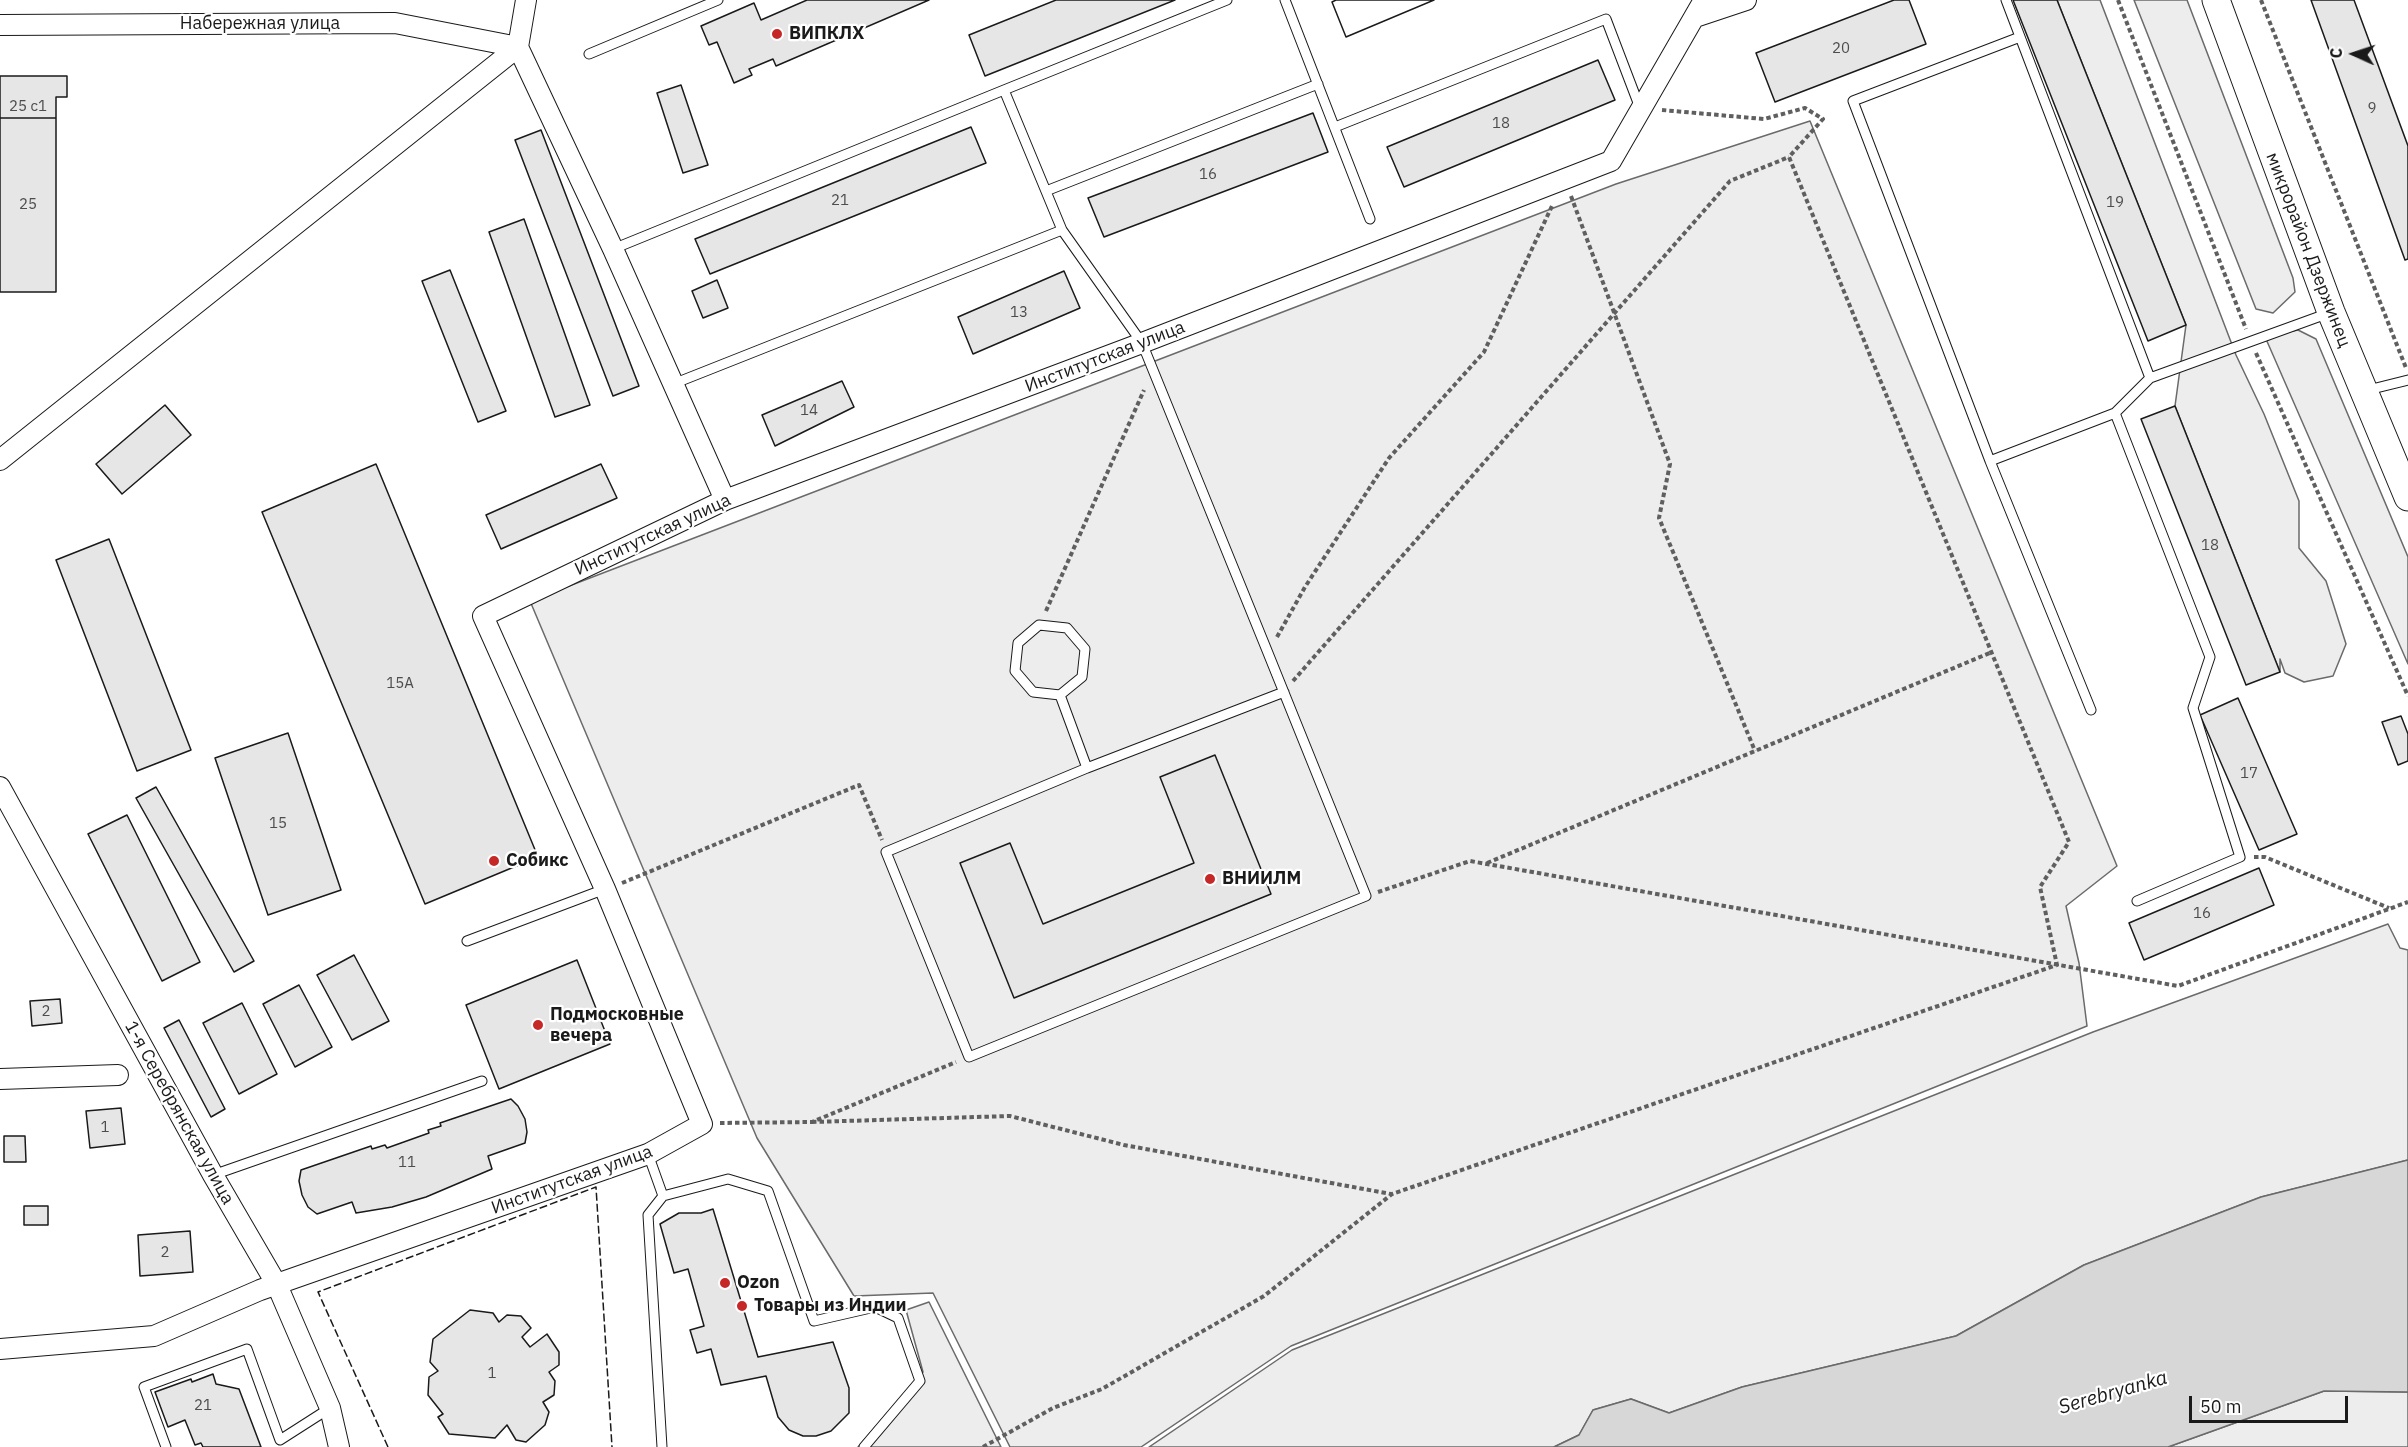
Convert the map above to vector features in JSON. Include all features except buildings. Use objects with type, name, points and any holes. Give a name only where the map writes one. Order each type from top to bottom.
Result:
[{"type":"main road","name":"микрорайон Дзержинец","points":[[2216,0],[2331,312],[2408,497]]},
{"type":"street","points":[[526,0],[518,46],[613,249],[725,500]]},
{"type":"street","points":[[1700,9],[1746,0]]},
{"type":"street","name":"Институтская улица","points":[[0,1349],[154,1336],[277,1284],[648,1154],[702,1124],[605,890],[483,616],[725,500],[1142,343],[1611,161],[1700,9]]},
{"type":"street","name":"Набережная улица","points":[[0,25],[395,23],[518,46]]},
{"type":"street","points":[[0,460],[518,46]]},
{"type":"street","name":"1-я Серебрянская улица","points":[[0,787],[213,1175],[277,1284],[330,1408],[339,1447]]},
{"type":"street","points":[[0,1079],[118,1075]]},
{"type":"lane","points":[[589,54],[718,0]]},
{"type":"lane","points":[[613,249],[1227,0]]},
{"type":"lane","points":[[1285,0],[1370,219]]},
{"type":"lane","points":[[2006,0],[2151,378]]},
{"type":"lane","points":[[1335,127],[1606,19],[1640,108]]},
{"type":"lane","points":[[2020,37],[1853,101],[1990,461],[2091,710]]},
{"type":"lane","points":[[1046,191],[1318,84]]},
{"type":"lane","points":[[1004,90],[1062,230],[1142,343],[1284,692],[1366,896],[969,1057],[886,852],[1088,768],[1284,692]]},
{"type":"lane","points":[[673,384],[1062,230]]},
{"type":"lane","points":[[1990,461],[2115,413],[2151,378],[2331,312]]},
{"type":"lane","points":[[2362,391],[2408,380]]},
{"type":"lane","points":[[2115,413],[2210,657],[2193,708],[2241,857],[2137,902]]},
{"type":"lane","points":[[1039,625],[1067,628],[1085,649],[1082,677],[1060,695],[1033,692],[1015,670],[1018,643],[1039,625]]},
{"type":"lane","points":[[1060,695],[1088,768]]},
{"type":"lane","points":[[467,941],[605,890]]},
{"type":"lane","points":[[213,1175],[482,1081]]},
{"type":"lane","points":[[648,1154],[663,1196]]},
{"type":"lane","points":[[662,1447],[648,1215],[663,1196],[728,1179],[768,1191],[814,1321],[875,1307],[898,1318],[920,1381],[864,1447]]},
{"type":"lane","points":[[166,1447],[144,1387],[248,1349],[280,1440],[330,1408]]},
{"type":"path","points":[[2261,0],[2408,374]]},
{"type":"path","points":[[1284,692],[1730,180],[1789,157],[1823,119],[1805,108],[1764,119],[1640,108]]},
{"type":"path","points":[[1789,157],[2069,842],[2040,887],[2057,965]]},
{"type":"path","points":[[1565,178],[1670,465],[1659,518],[1755,751]]},
{"type":"path","points":[[1268,653],[1305,587],[1389,458],[1484,352],[1565,178]]},
{"type":"path","points":[[1039,625],[1153,370]]},
{"type":"path","points":[[1486,864],[1992,652]]},
{"type":"path","points":[[605,890],[859,785],[886,852]]},
{"type":"path","points":[[2241,857],[2265,857],[2390,909]]},
{"type":"path","points":[[1366,896],[1470,861],[2178,986],[2408,903]]},
{"type":"path","points":[[983,1447],[1053,1408],[1102,1389],[1264,1296],[1392,1194],[2057,965]]},
{"type":"path","points":[[812,1122],[969,1057]]},
{"type":"path","points":[[702,1124],[1010,1116],[1124,1145],[1392,1194]]},
{"type":"shaded area","points":[[2057,0],[2100,0],[2236,355],[2264,414],[2299,501],[2299,548],[2326,581],[2346,644],[2333,676],[2304,682],[2285,673],[2280,659],[2280,672],[2175,406],[2186,325]]},
{"type":"shaded area","points":[[2134,0],[2187,0],[2293,278],[2295,292],[2273,313],[2256,309]]},
{"type":"shaded area","points":[[1810,121],[2117,866],[2066,906],[2079,963],[2087,1026],[1291,1346],[1141,1447],[1010,1447],[933,1293],[854,1296],[757,1138],[530,601],[1616,184]]},
{"type":"shaded area","points":[[2298,330],[2316,339],[2408,557],[2408,664],[2266,339],[2273,335]]},
{"type":"shaded area","points":[[2388,924],[2400,948],[2408,950],[2408,1160],[2261,1197],[2084,1265],[1956,1336],[1742,1387],[1669,1413],[1631,1399],[1593,1410],[1579,1435],[1554,1447],[1149,1447],[1292,1350],[2093,1032]]},
{"type":"shaded area","points":[[929,1302],[1001,1447],[858,1447],[923,1372],[906,1310]]},
{"type":"shaded area","points":[[2324,1391],[2408,1392],[2408,1447],[2168,1447]]},
{"type":"water","name":"Serebryanka","points":[[2408,1160],[2408,1392],[2324,1391],[2168,1447],[1554,1447],[1579,1435],[1593,1410],[1631,1399],[1669,1413],[1742,1387],[1956,1336],[2084,1265],[2261,1197]]},
{"type":"fence","points":[[388,1447],[318,1292],[596,1187],[612,1447]]},
{"type":"place","name":"ВИПКЛХ","points":[[777,34]]},
{"type":"place","name":"Собикс","points":[[494,861]]},
{"type":"place","name":"ВНИИЛМ","points":[[1210,879]]},
{"type":"place","name":"Подмосковные вечера","points":[[538,1025]]},
{"type":"place","name":"Ozon","points":[[725,1283]]},
{"type":"place","name":"Товары из Индии","points":[[742,1306]]}]
